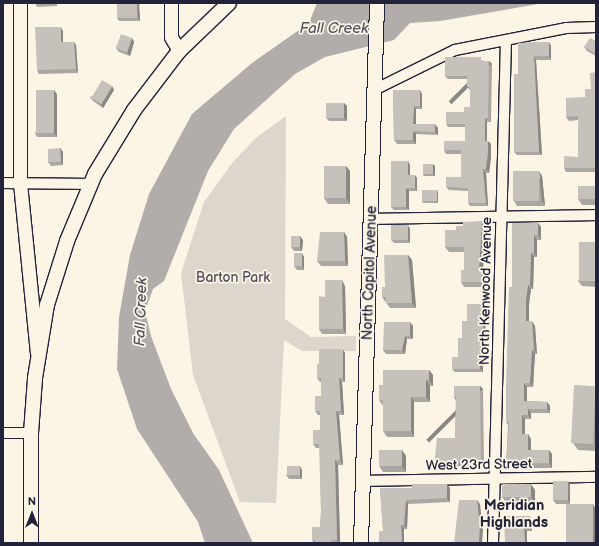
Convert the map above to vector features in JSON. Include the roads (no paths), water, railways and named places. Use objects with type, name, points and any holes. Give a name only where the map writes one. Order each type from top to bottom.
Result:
[{"type":"main road","points":[[31,543],[31,433],[37,360],[52,284],[90,184],[127,120],[179,51],[229,3]]},
{"type":"main road","name":"North Capitol Avenue","points":[[361,543],[376,89],[376,3]]},
{"type":"street","points":[[20,3],[20,183],[37,360]]},
{"type":"street","points":[[171,3],[171,37],[179,51]]},
{"type":"street","points":[[376,89],[454,50],[566,28],[596,27]]},
{"type":"street","name":"North Kenwood Avenue","points":[[493,543],[506,41]]},
{"type":"street","points":[[3,183],[90,184]]},
{"type":"street","points":[[371,219],[596,215]]},
{"type":"street","points":[[3,433],[31,433]]},
{"type":"street","name":"West 23rd Street","points":[[363,481],[596,477]]},
{"type":"water","name":"Fall Creek","points":[[317,3],[544,3],[440,21],[410,23],[394,40],[325,57],[295,74],[234,129],[208,171],[164,281],[153,289],[145,311],[151,336],[171,389],[193,433],[219,470],[253,543],[205,543],[198,522],[137,429],[117,369],[119,317],[130,255],[149,194],[192,114],[252,63],[309,23]]},
{"type":"district","name":"Meridian Highlands","points":[[514,514]]},
{"type":"park label","name":"Barton Park","points":[[233,278]]}]
